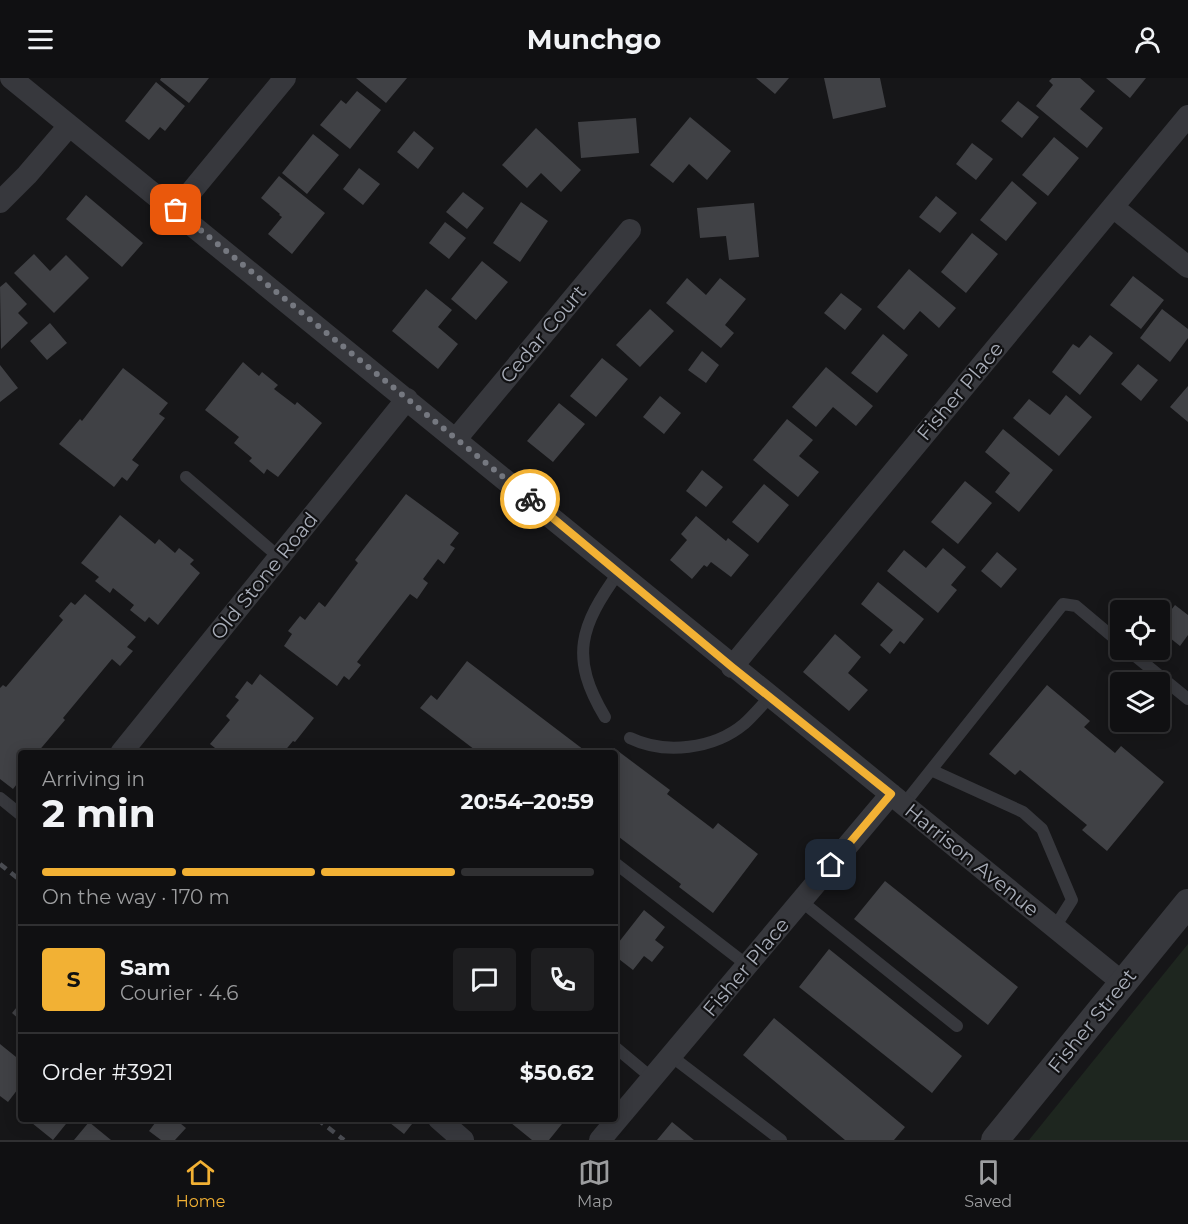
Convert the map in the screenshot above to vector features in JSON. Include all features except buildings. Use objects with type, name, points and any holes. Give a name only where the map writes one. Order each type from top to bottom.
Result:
[{"type":"street","name":"Harrison Avenue","points":[[11,78],[1123,983]]},
{"type":"street","points":[[176,210],[285,78]]},
{"type":"street","name":"Fisher Place","points":[[732,667],[1188,116]]},
{"type":"street","points":[[0,202],[27,175],[69,126]]},
{"type":"street","points":[[1113,207],[1188,267]]},
{"type":"street","name":"Cedar Court","points":[[456,439],[630,230]]},
{"type":"street","name":"Old Stone Road","points":[[123,750],[407,399]]},
{"type":"street","name":"Fisher Place","points":[[618,1119],[801,901],[897,799]]},
{"type":"street","name":"Fisher Street","points":[[995,1140],[1188,903]]},
{"type":"street","points":[[443,1122],[464,1140]]},
{"type":"street","name":"Fisher Place","points":[[600,1140],[615,1122]]},
{"type":"lane","points":[[186,477],[279,557]]},
{"type":"lane","points":[[605,717],[587,682],[582,660],[584,638],[598,602],[619,572]]},
{"type":"lane","points":[[897,799],[931,770],[1063,604],[1076,606],[1110,635]]},
{"type":"lane","points":[[1140,660],[1188,699]]},
{"type":"lane","points":[[630,738],[645,745],[666,748],[695,746],[717,740],[743,724],[770,697]]},
{"type":"lane","points":[[931,770],[1023,812],[1042,829],[1072,900],[1055,927]]},
{"type":"lane","points":[[0,798],[18,813]]},
{"type":"lane","points":[[618,865],[747,965]]},
{"type":"lane","points":[[801,901],[957,1026]]},
{"type":"lane","points":[[618,1050],[652,1078]]},
{"type":"lane","points":[[671,1056],[781,1140]]},
{"type":"shaded area","points":[[1188,944],[1188,1140],[1029,1140]]},
{"type":"railway","points":[[0,864],[18,879]]},
{"type":"railway","points":[[321,1122],[344,1140]]},
{"type":"way so far","points":[[176,210],[530,499]]},
{"type":"route","points":[[530,499],[732,667],[891,794],[831,865]]}]
